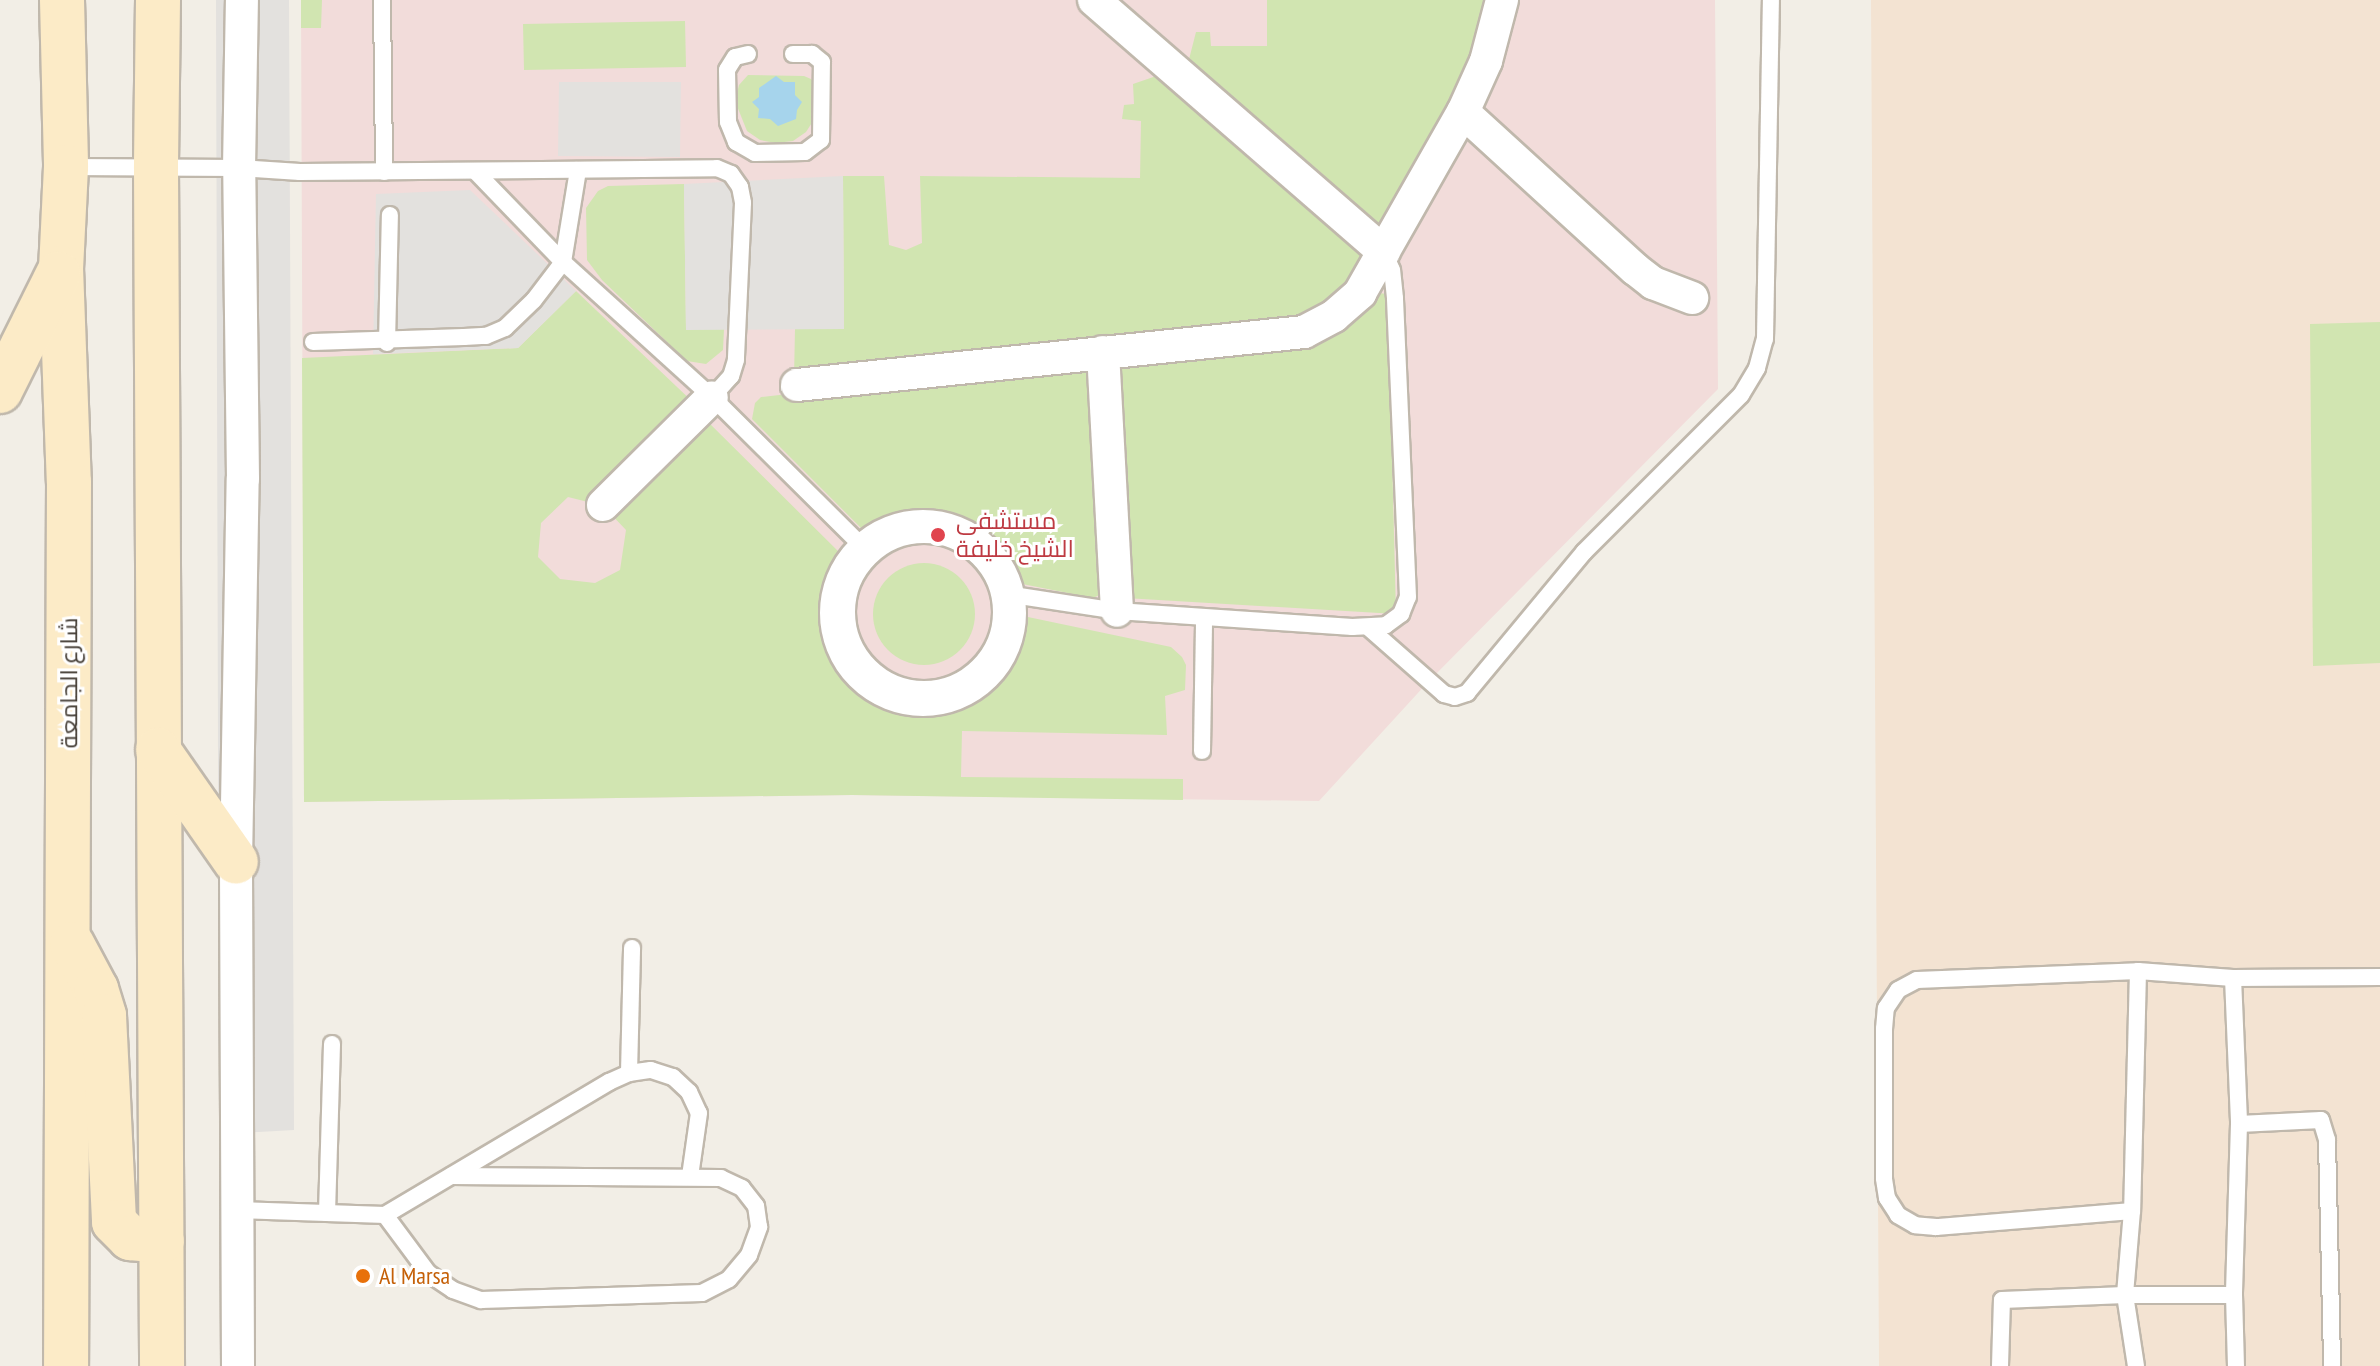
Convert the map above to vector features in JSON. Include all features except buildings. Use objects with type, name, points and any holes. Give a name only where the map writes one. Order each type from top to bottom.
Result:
[{"type":"main road","name":"شارع الجامعة","points":[[62,0],[66,167],[61,268],[69,482],[66,1366]]},
{"type":"main road","points":[[158,0],[156,169],[162,1366]]},
{"type":"main road","points":[[0,391],[61,268]]},
{"type":"main road","points":[[158,750],[236,862]]},
{"type":"main road","points":[[69,939],[90,975],[104,1016],[114,1222],[130,1238],[162,1241]]},
{"type":"street","points":[[238,1366],[236,862],[243,479],[239,168],[242,0]]},
{"type":"street","points":[[1094,0],[1384,252]]},
{"type":"street","points":[[797,385],[1304,332],[1334,316],[1360,293],[1463,112],[1486,61],[1502,0]]},
{"type":"street","points":[[1463,112],[1644,276],[1672,293],[1692,298]]},
{"type":"street","points":[[1103,352],[1117,611]]},
{"type":"street","points":[[603,505],[712,397]]},
{"type":"street","points":[[911,526],[937,526],[962,534],[983,549],[999,570],[1004,594],[1011,621],[1005,646],[992,669],[972,687],[949,698],[923,701],[897,697],[874,685],[855,667],[841,644],[836,618],[838,592],[848,568],[886,534],[911,526]]},
{"type":"lane","points":[[382,0],[384,172]]},
{"type":"lane","points":[[1369,628],[1444,694],[1455,697],[1467,693],[1584,552],[1741,395],[1757,368],[1765,339],[1771,0]]},
{"type":"lane","points":[[748,54],[735,57],[727,70],[730,133],[744,149],[755,153],[805,152],[821,140],[822,62],[812,54],[793,54]]},
{"type":"lane","points":[[731,174],[744,149]]},
{"type":"lane","points":[[66,167],[384,172],[701,167],[731,174],[740,187],[743,203],[738,338],[731,376],[712,397]]},
{"type":"lane","points":[[313,342],[387,343],[486,336],[505,328],[534,300],[563,262],[578,170]]},
{"type":"lane","points":[[476,172],[563,262],[712,397],[868,551]]},
{"type":"lane","points":[[387,343],[390,215]]},
{"type":"lane","points":[[1004,594],[1117,611],[1369,628],[1386,625],[1401,614],[1408,597],[1395,298],[1392,270],[1384,252]]},
{"type":"lane","points":[[1202,751],[1204,619]]},
{"type":"lane","points":[[629,1073],[632,948]]},
{"type":"lane","points":[[2136,1366],[2125,1295],[2132,1211],[2138,971]]},
{"type":"lane","points":[[2132,1211],[1936,1227],[1915,1225],[1898,1215],[1887,1198],[1884,1178],[1884,1029],[1886,1008],[1898,990],[1917,980],[2138,971],[2233,978],[2380,977]]},
{"type":"lane","points":[[2233,978],[2239,1124],[2234,1295],[2236,1366]]},
{"type":"lane","points":[[327,1213],[332,1044]]},
{"type":"lane","points":[[238,1210],[385,1215],[629,1073],[651,1070],[673,1077],[689,1092],[699,1113],[690,1176]]},
{"type":"lane","points":[[2239,1124],[2321,1120],[2327,1140],[2332,1366]]},
{"type":"lane","points":[[385,1215],[428,1273],[453,1290],[481,1300],[702,1293],[729,1279],[749,1255],[759,1227],[756,1206],[742,1188],[721,1178],[451,1176]]},
{"type":"lane","points":[[2000,1366],[2002,1300],[2234,1295]]},
{"type":"shaded area","points":[[216,0],[289,0],[294,1130],[219,1134]]},
{"type":"shaded area","name":"مستشفى الشيخ خليفة","points":[[301,0],[1715,0],[1718,389],[1428,682],[1319,801],[852,795],[304,802]]},
{"type":"shaded area","points":[[1871,0],[2380,0],[2380,1366],[1879,1366]]},
{"type":"shaded area","points":[[559,82],[681,82],[680,157],[558,156]]},
{"type":"shaded area","points":[[843,176],[844,329],[686,330],[684,184]]},
{"type":"shaded area","points":[[470,190],[576,291],[518,348],[373,354],[376,194]]},
{"type":"green space","points":[[301,0],[322,0],[321,28],[301,28]]},
{"type":"green space","points":[[1267,0],[1495,0],[1489,35],[1382,225],[1372,225],[1186,71],[1196,32],[1210,32],[1211,46],[1267,46]]},
{"type":"green space","points":[[685,21],[686,67],[524,70],[523,24]]},
{"type":"green space","points":[[1165,73],[1356,238],[1367,260],[1321,316],[794,377],[795,329],[844,328],[843,176],[884,176],[889,245],[906,250],[922,243],[920,176],[1140,178],[1141,121],[1122,119],[1124,105],[1134,104],[1133,84]]},
{"type":"green space","points":[[748,75],[804,76],[811,79],[816,86],[815,118],[806,132],[793,141],[776,143],[760,140],[747,131],[735,101],[739,85]]},
{"type":"green space","points":[[684,184],[686,329],[724,329],[723,350],[706,364],[687,361],[602,280],[587,260],[586,208],[598,191],[608,186]]},
{"type":"green space","points":[[576,291],[696,405],[596,504],[568,497],[541,523],[538,557],[560,579],[595,583],[620,570],[626,530],[607,510],[702,416],[845,558],[830,594],[831,630],[844,665],[876,694],[917,707],[939,706],[975,693],[999,669],[1009,649],[1014,614],[1171,647],[1182,657],[1186,665],[1185,690],[1165,696],[1167,735],[962,731],[961,777],[1183,779],[1183,800],[852,795],[304,802],[302,358],[518,348]]},
{"type":"green space","points":[[1368,292],[1388,294],[1396,614],[1125,598],[1114,378],[1125,363],[1209,351]]},
{"type":"green space","points":[[2380,322],[2380,663],[2313,666],[2310,324]]},
{"type":"green space","points":[[1068,362],[1095,375],[1106,592],[1093,598],[1007,581],[991,554],[976,538],[955,528],[911,522],[888,527],[870,537],[752,419],[755,403],[761,397]]},
{"type":"green space","points":[[924,563],[943,567],[960,578],[971,595],[975,614],[971,633],[960,650],[943,661],[924,665],[905,661],[888,650],[877,633],[873,614],[877,595],[888,578],[905,567]]},
{"type":"water","points":[[776,76],[784,82],[795,82],[795,95],[802,102],[796,119],[778,126],[770,119],[758,118],[759,109],[752,102],[759,97],[759,88]]},
{"type":"place","name":"مستشفى الشيخ خليفة","points":[[938,535]]},
{"type":"place","name":"Al Marsa","points":[[363,1276]]}]
